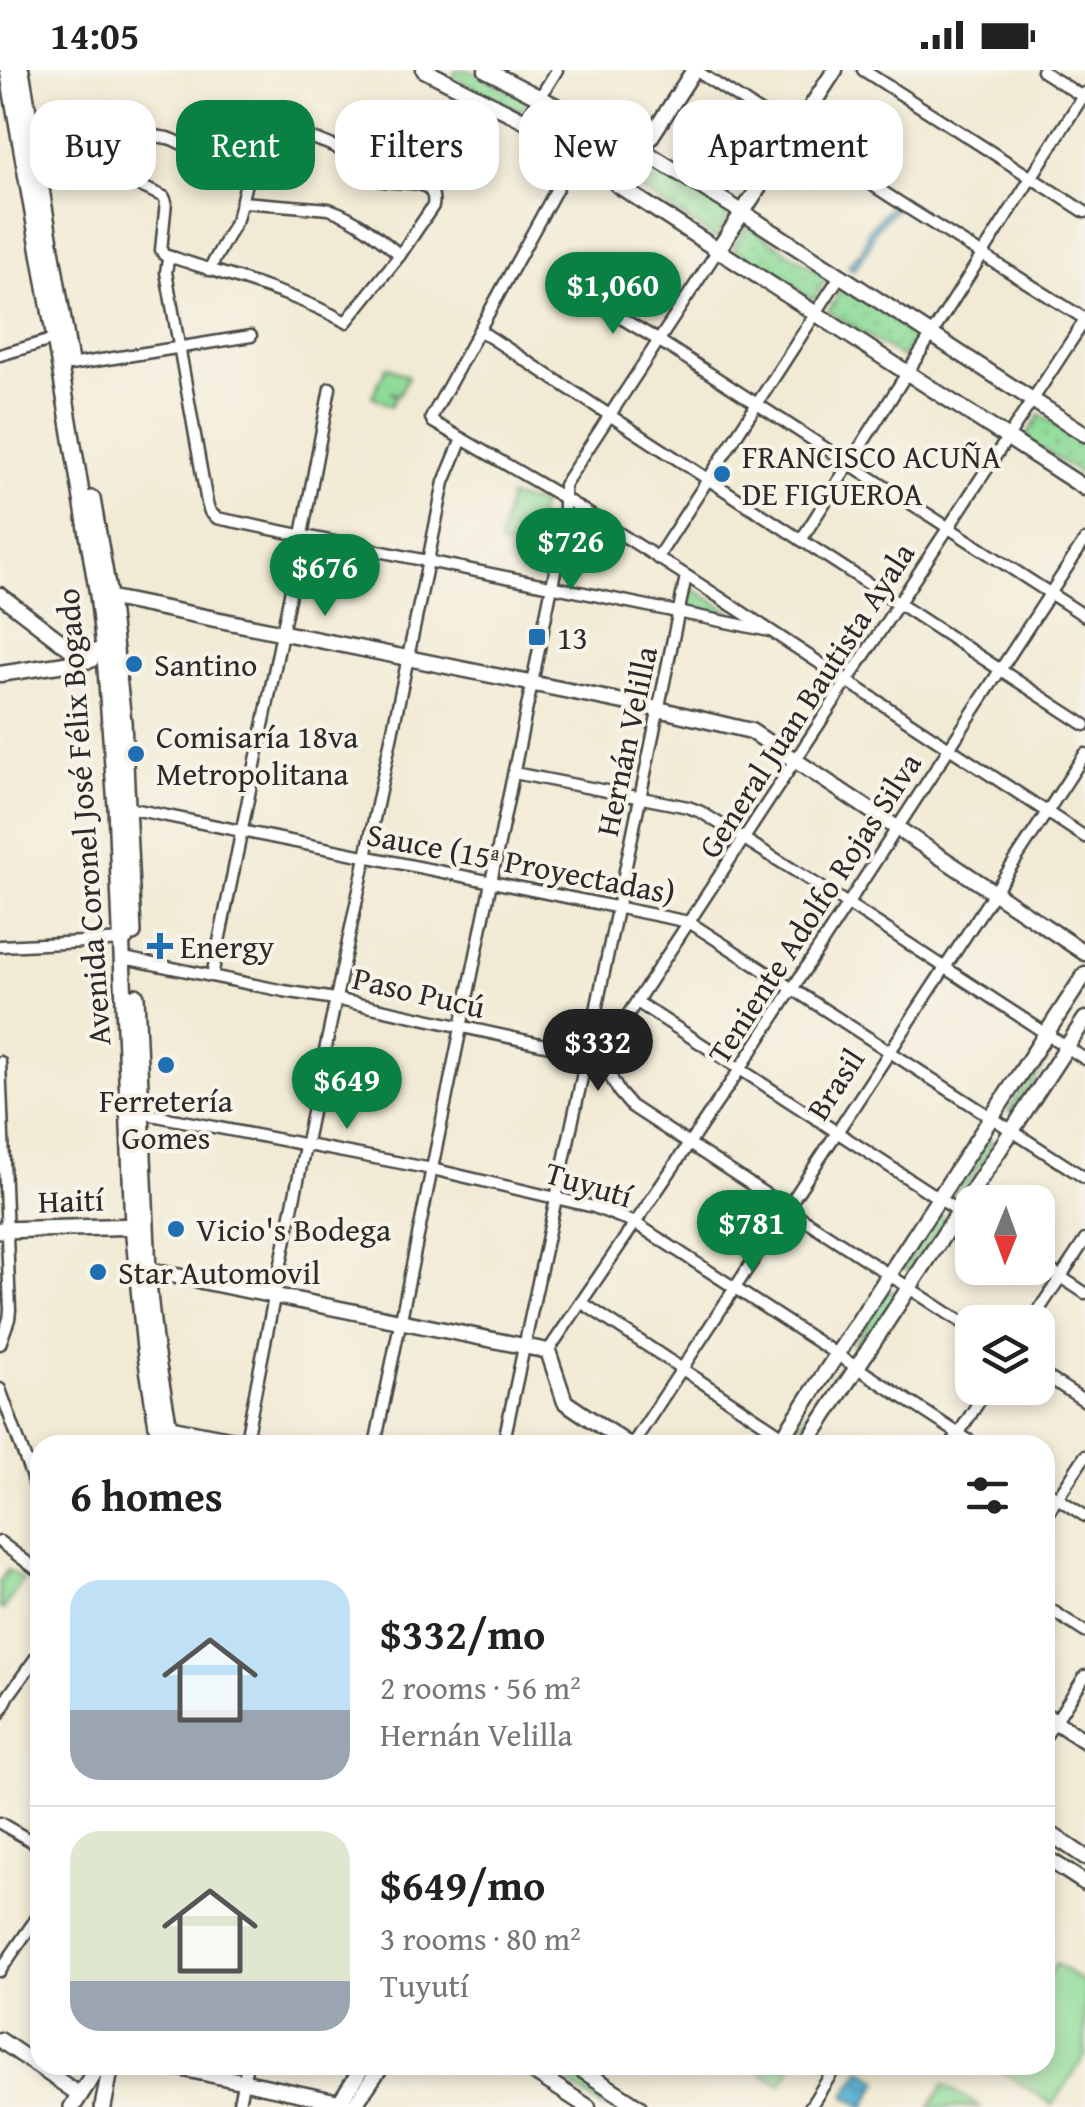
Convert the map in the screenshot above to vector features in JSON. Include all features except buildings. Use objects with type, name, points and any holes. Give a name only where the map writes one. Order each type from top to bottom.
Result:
[{"type":"main road","points":[[424,70],[447,75],[519,116]]},
{"type":"main road","points":[[486,70],[543,100]]},
{"type":"main road","points":[[653,133],[695,70]]},
{"type":"main road","points":[[815,100],[835,70]]},
{"type":"main road","name":"Avenida Coronel José Félix Bogado","points":[[18,71],[55,339],[103,596]]},
{"type":"main road","name":"Avenida Coronel José Félix Bogado","points":[[25,134],[70,365],[110,651],[122,807],[142,1331],[158,1435]]},
{"type":"main road","points":[[653,157],[1085,434]]},
{"type":"main road","points":[[625,190],[1085,488]]},
{"type":"main road","points":[[718,250],[756,190]]},
{"type":"main road","points":[[0,595],[78,654],[110,651]]},
{"type":"main road","points":[[103,596],[746,729],[1085,953]]},
{"type":"main road","points":[[42,667],[58,654],[54,636]]},
{"type":"main road","points":[[0,674],[88,661],[110,651]]},
{"type":"main road","points":[[790,1435],[837,1354],[1085,974]]},
{"type":"main road","points":[[983,1185],[1012,1130],[1085,1019]]},
{"type":"main road","name":"Avenida Coronel José Félix Bogado","points":[[139,1226],[170,1435]]},
{"type":"main road","name":"Haití","points":[[4,1230],[139,1226]]},
{"type":"main road","points":[[813,1435],[909,1288],[955,1230]]},
{"type":"main road","points":[[148,1270],[548,1351],[565,1402],[615,1435]]},
{"type":"main road","points":[[1055,1721],[1085,1741]]},
{"type":"main road","points":[[1055,1837],[1085,1857]]},
{"type":"main road","points":[[1055,1864],[1085,1883]]},
{"type":"main road","points":[[0,2040],[30,2064]]},
{"type":"main road","points":[[44,2075],[76,2101],[103,2101],[109,2075]]},
{"type":"main road","points":[[76,2101],[93,2075]]},
{"type":"main road","points":[[215,2075],[343,2105]]},
{"type":"main road","points":[[343,2105],[359,2075]]},
{"type":"main road","points":[[343,2105],[372,2075]]},
{"type":"main road","points":[[536,2075],[571,2102],[588,2107]]},
{"type":"main road","points":[[589,2075],[639,2107]]},
{"type":"street","points":[[539,98],[558,70]]},
{"type":"street","points":[[695,70],[742,100]]},
{"type":"street","points":[[863,70],[1085,212]]},
{"type":"street","points":[[801,540],[1084,96],[1042,71]]},
{"type":"street","points":[[25,134],[30,136]]},
{"type":"street","points":[[151,190],[164,196],[166,202],[161,250],[164,255],[258,284],[346,322],[400,255],[433,206],[433,194],[424,186],[376,180],[351,156],[315,140]]},
{"type":"street","points":[[209,270],[237,219],[245,190]]},
{"type":"street","points":[[556,190],[432,420],[564,498],[1085,837]]},
{"type":"street","points":[[882,190],[1085,319]]},
{"type":"street","points":[[242,202],[329,209],[358,221],[400,255]]},
{"type":"street","points":[[377,1435],[564,528],[564,485],[718,250]]},
{"type":"street","points":[[176,258],[168,260],[166,272],[210,512],[217,518],[770,631]]},
{"type":"street","points":[[657,558],[840,276]]},
{"type":"street","points":[[589,299],[1085,616]]},
{"type":"street","name":"General Juan Bautista Ayala","points":[[600,1058],[1085,319]]},
{"type":"street","points":[[479,330],[1085,725]]},
{"type":"street","points":[[70,365],[251,336]]},
{"type":"street","points":[[0,354],[55,339]]},
{"type":"street","points":[[212,976],[330,388]]},
{"type":"street","points":[[247,1435],[304,1144],[444,482],[462,439]]},
{"type":"street","name":"Teniente Adolfo Rojas Silva","points":[[548,1351],[740,1069],[1085,540]]},
{"type":"street","name":"Hernán Velilla","points":[[505,1435],[686,576]]},
{"type":"street","name":"Brasil","points":[[637,1435],[1085,754]]},
{"type":"street","points":[[514,773],[688,806],[848,904],[1085,1059]]},
{"type":"street","name":"Sauce (15ª Proyectadas)","points":[[122,807],[689,922],[1085,1178]]},
{"type":"street","points":[[0,946],[128,939]]},
{"type":"street","name":"Paso Pucú","points":[[129,959],[335,999],[600,1058]]},
{"type":"street","points":[[637,1002],[955,1209]]},
{"type":"street","points":[[600,1058],[619,1092],[632,1106],[955,1318]]},
{"type":"street","points":[[0,1062],[10,1319],[0,1344]]},
{"type":"street","name":"Tuyutí","points":[[136,1112],[432,1169],[594,1207],[635,1223],[958,1434]]},
{"type":"street","points":[[1042,1305],[1085,1240]]},
{"type":"street","points":[[1055,1273],[1085,1293]]},
{"type":"street","points":[[581,1302],[776,1435]]},
{"type":"street","points":[[1055,1382],[1085,1401]]},
{"type":"street","points":[[0,1389],[30,1472]]},
{"type":"street","points":[[958,1434],[977,1405]]},
{"type":"street","points":[[168,1425],[220,1435]]},
{"type":"street","points":[[1055,1501],[1085,1456]]},
{"type":"street","points":[[1057,1498],[1085,1516]]},
{"type":"street","points":[[0,1542],[30,1564]]},
{"type":"street","points":[[1055,1612],[1085,1632]]},
{"type":"street","points":[[0,1712],[5,1692],[30,1663]]},
{"type":"street","points":[[1055,1712],[1085,1676]]},
{"type":"street","points":[[0,1823],[30,1840]]},
{"type":"street","points":[[0,1971],[30,1928]]},
{"type":"street","points":[[238,2107],[245,2075]]},
{"type":"street","points":[[810,2107],[831,2075]]},
{"type":"green space","points":[[456,70],[469,70],[529,100],[519,100],[519,110],[453,77]]},
{"type":"green space","points":[[653,163],[673,176],[673,190],[694,190],[730,213],[716,239],[642,190],[653,190]]},
{"type":"green space","points":[[747,226],[827,277],[813,300],[733,248]]},
{"type":"green space","points":[[843,287],[917,335],[902,358],[828,311]]},
{"type":"green space","points":[[387,366],[408,376],[399,395],[390,392],[396,396],[391,406],[372,396]]},
{"type":"green space","points":[[1040,415],[1085,444],[1085,477],[1025,438]]},
{"type":"green space","points":[[509,497],[541,504],[531,552],[499,545]]},
{"type":"green space","points":[[693,589],[731,612],[731,615],[690,606]]},
{"type":"green space","points":[[1044,1054],[1049,1058],[1013,1114],[1008,1111]]},
{"type":"green space","points":[[988,1139],[994,1143],[967,1185],[958,1185]]},
{"type":"green space","points":[[939,1214],[945,1218],[910,1272],[903,1268]]},
{"type":"green space","points":[[889,1289],[896,1294],[860,1350],[853,1345]]},
{"type":"green space","points":[[835,1372],[842,1377],[805,1434],[797,1429]]},
{"type":"green space","points":[[8,1570],[23,1580],[3,1610],[0,1582]]},
{"type":"green space","points":[[1055,1965],[1085,1983],[1085,2056],[1053,2105],[1007,2075],[1055,2075]]},
{"type":"green space","points":[[555,2075],[575,2075],[624,2107],[603,2107]]},
{"type":"green space","points":[[766,2075],[787,2075],[781,2085]]},
{"type":"green space","points":[[944,2085],[980,2107],[930,2107]]},
{"type":"water","points":[[891,205],[896,208],[875,230],[854,270],[848,266],[863,248],[868,230]]},
{"type":"water","points":[[858,2075],[871,2075],[880,2081],[864,2107],[845,2096]]},
{"type":"place","name":"FRANCISCO ACUÑA DE FIGUEROA","points":[[722,474]]},
{"type":"place","name":"13","points":[[537,637]]},
{"type":"place","name":"Santino","points":[[134,664]]},
{"type":"place","name":"Comisaría 18va Metropolitana","points":[[136,754]]},
{"type":"place","name":"Energy","points":[[160,946]]},
{"type":"place","name":"Ferretería Gomes","points":[[166,1065]]},
{"type":"place","name":"Vicio's Bodega","points":[[176,1229]]},
{"type":"place","name":"Star Automovil","points":[[98,1272]]}]
